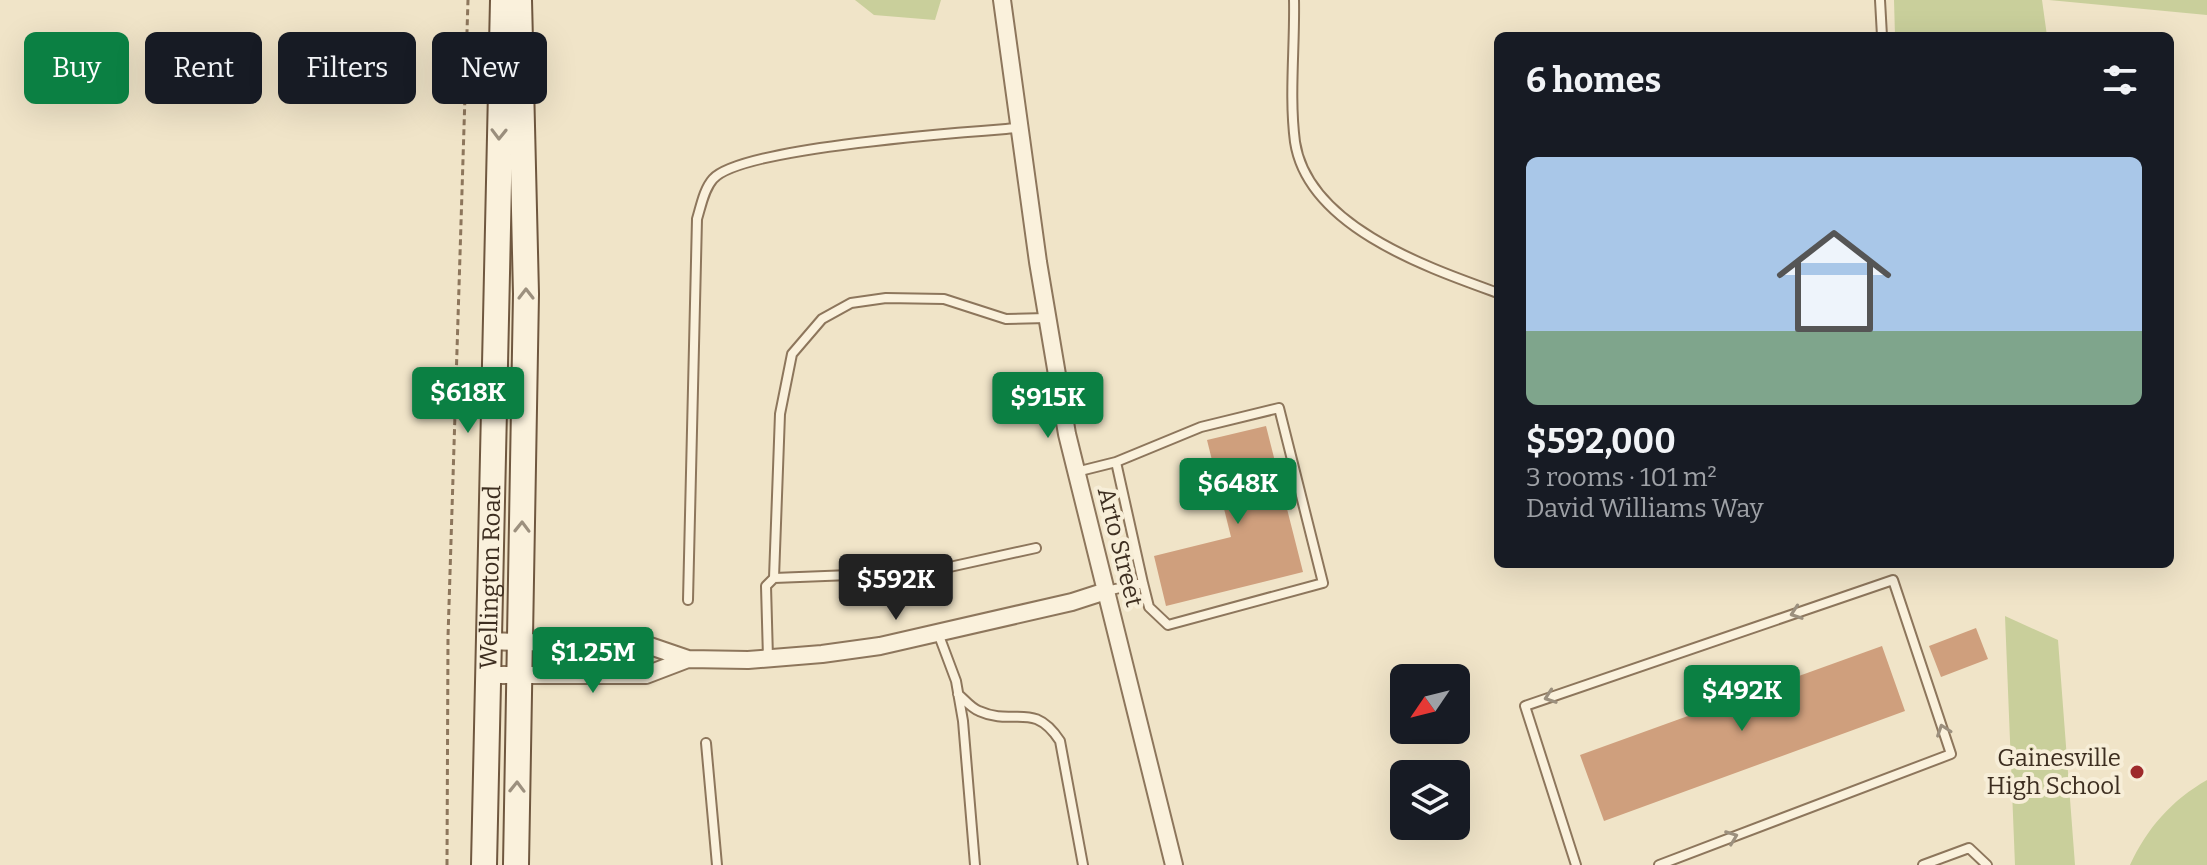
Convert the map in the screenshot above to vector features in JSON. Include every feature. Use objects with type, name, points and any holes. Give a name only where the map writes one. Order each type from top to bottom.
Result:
[{"type":"main road","name":"Wellington Road","points":[[484,865],[503,0]]},
{"type":"main road","name":"Wellington Road","points":[[516,865],[526,294],[519,0]]},
{"type":"street","name":"Arto Street","points":[[1002,0],[1047,318],[1076,472],[1174,865]]},
{"type":"street","points":[[488,641],[650,646],[688,659],[768,658],[880,646],[1106,591]]},
{"type":"street","points":[[487,675],[646,675],[688,659]]},
{"type":"lane","points":[[1294,0],[1295,142],[1311,184],[1347,220],[1392,248],[1446,276],[1494,292]]},
{"type":"lane","points":[[1880,0],[1882,32]]},
{"type":"lane","points":[[688,600],[697,219],[714,177],[740,163],[884,138],[1018,128]]},
{"type":"lane","points":[[774,578],[780,414],[792,354],[822,319],[851,303],[886,298],[944,299],[1006,319],[1047,318]]},
{"type":"lane","points":[[1076,472],[1116,462],[1201,427],[1279,408],[1323,583],[1168,625],[1149,607],[1116,462]]},
{"type":"lane","points":[[768,658],[766,586],[774,578],[927,572],[1036,548]]},
{"type":"lane","points":[[1576,865],[1525,706],[1893,580],[1951,754],[1659,865]]},
{"type":"lane","points":[[1106,591],[1143,583]]},
{"type":"lane","points":[[938,633],[958,694],[975,865]]},
{"type":"lane","points":[[958,694],[978,711],[1034,716],[1049,724],[1060,741],[1083,865]]},
{"type":"lane","points":[[706,743],[717,865]]},
{"type":"lane","points":[[1923,865],[1969,848],[1987,865]]},
{"type":"path","points":[[447,865],[448,637],[468,0]]},
{"type":"green space","points":[[855,0],[941,0],[935,20],[874,15]]},
{"type":"green space","points":[[1894,0],[2042,0],[2046,32],[1895,32]]},
{"type":"green space","points":[[2049,0],[2207,0],[2207,15]]},
{"type":"green space","points":[[2005,616],[2058,640],[2075,865],[2015,865]]},
{"type":"green space","points":[[2207,780],[2207,865],[2130,865],[2144,839],[2162,816]]},
{"type":"building","points":[[1266,426],[1303,572],[1166,606],[1154,556],[1231,537],[1207,440]]},
{"type":"building","points":[[1976,628],[1988,659],[1941,677],[1929,646]]},
{"type":"building","points":[[1882,646],[1905,711],[1604,821],[1580,755]]},
{"type":"place","name":"Gainesville High School","points":[[2137,772]]}]
